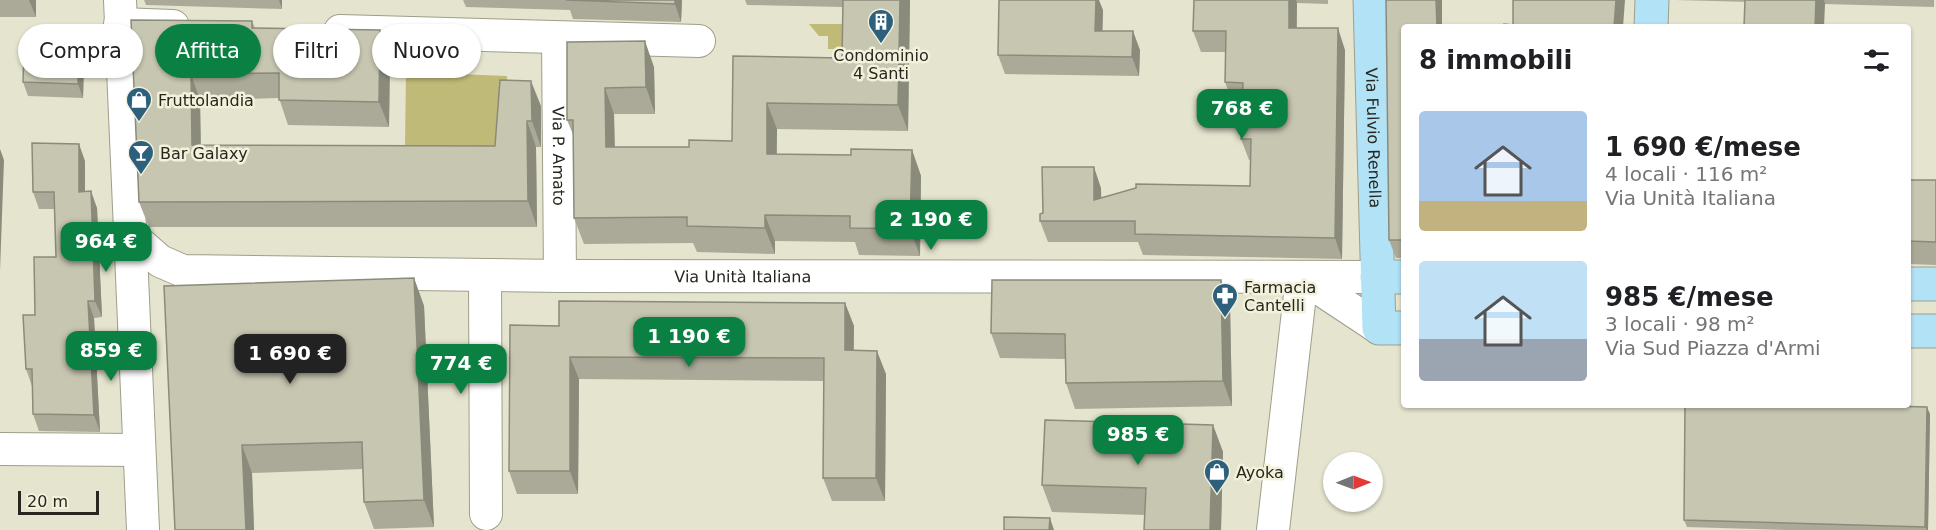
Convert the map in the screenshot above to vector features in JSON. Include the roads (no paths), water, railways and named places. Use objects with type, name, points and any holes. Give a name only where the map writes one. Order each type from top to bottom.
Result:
[{"type":"main road","name":"Via Fulvio Renella","points":[[1370,0],[1390,277]]},
{"type":"main road","points":[[1650,24],[1652,0]]},
{"type":"main road","points":[[1390,277],[1392,328]]},
{"type":"main road","points":[[1911,284],[1936,284]]},
{"type":"main road","points":[[1911,331],[1936,332]]},
{"type":"street","points":[[143,530],[120,12],[186,24]]},
{"type":"street","points":[[360,32],[699,40]]},
{"type":"street","name":"Via P. Amato","points":[[558,38],[560,276]]},
{"type":"street","name":"Via Unità Italiana","points":[[129,234],[160,261],[183,271],[485,276],[1390,277]]},
{"type":"street","points":[[132,311],[150,291],[183,271]]},
{"type":"street","points":[[485,276],[486,514]]},
{"type":"street","points":[[1273,530],[1302,277],[1392,328]]},
{"type":"street","points":[[0,449],[139,450]]},
{"type":"place","name":"Condominio 4 Santi","points":[[881,45]]},
{"type":"place","name":"Fruttolandia","points":[[139,123]]},
{"type":"place","name":"Bar Galaxy","points":[[141,176]]},
{"type":"place","name":"Farmacia Cantelli","points":[[1225,319]]},
{"type":"place","name":"Ayoka","points":[[1217,495]]}]
